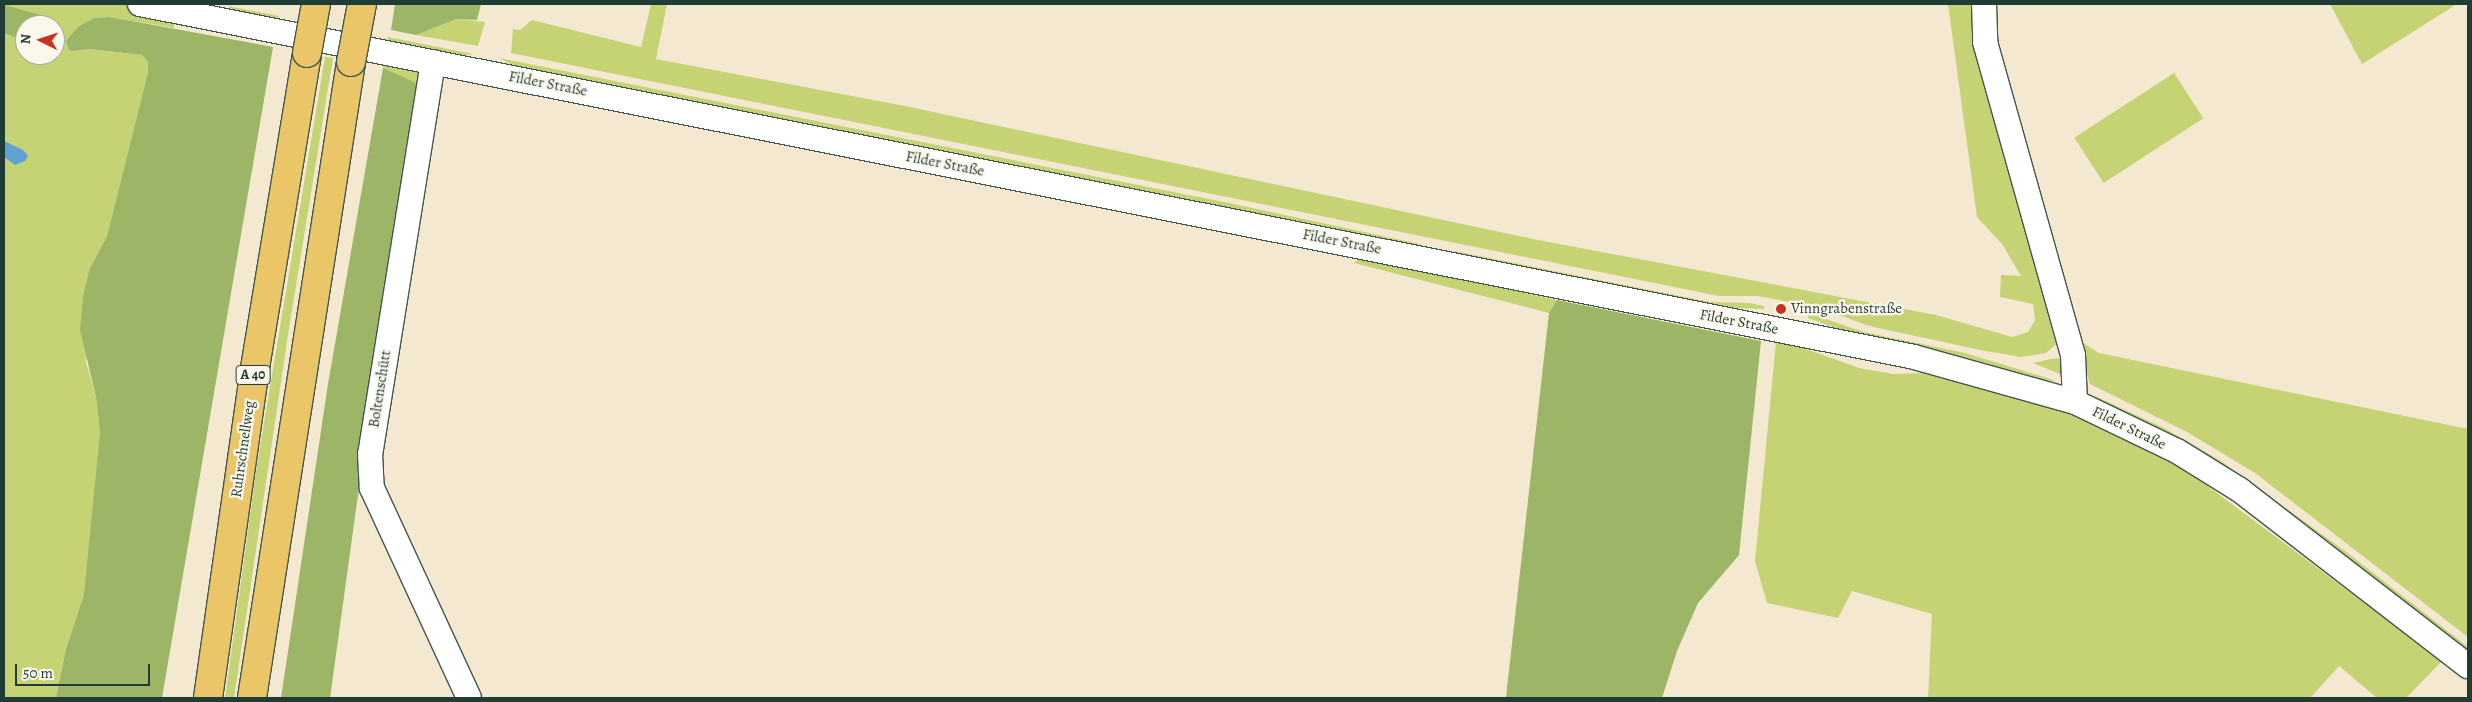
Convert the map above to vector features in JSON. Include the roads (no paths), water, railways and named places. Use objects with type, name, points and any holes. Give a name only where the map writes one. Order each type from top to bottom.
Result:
[{"type":"highway","name":"Ruhrschnellweg","points":[[208,698],[254,374],[316,4]]},
{"type":"highway","points":[[252,698],[351,62],[362,4]]},
{"type":"highway","points":[[258,698],[262,632]]},
{"type":"street","name":"Filder Straße","points":[[140,4],[1914,357],[2075,402],[2177,451],[2240,490],[2468,666]]},
{"type":"street","points":[[1984,4],[1985,42],[2074,355],[2075,402]]},
{"type":"street","name":"Boltenschütt","points":[[433,62],[370,454],[372,488],[469,698]]},
{"type":"water","points":[[4,141],[23,150],[28,156],[25,161],[15,165],[4,157]]},
{"type":"place","name":"Vinngrabenstraße","points":[[1781,309]]}]
